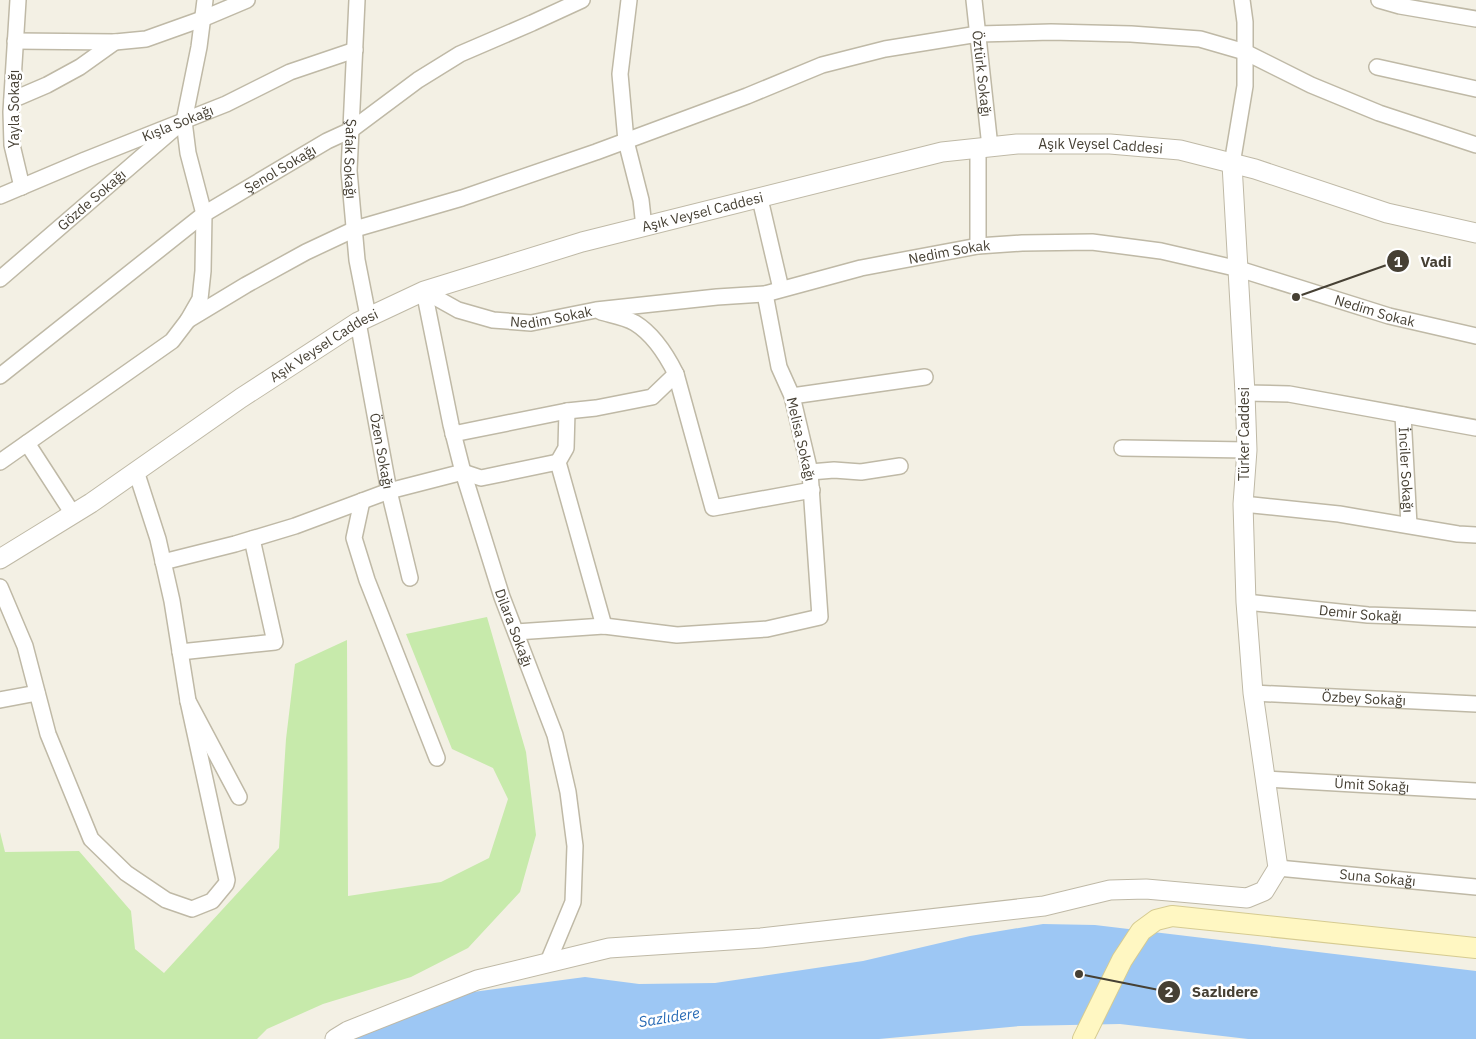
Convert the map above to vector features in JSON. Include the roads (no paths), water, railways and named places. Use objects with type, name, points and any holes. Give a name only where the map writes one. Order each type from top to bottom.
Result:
[{"type":"main road","points":[[1083,1039],[1119,966],[1141,932],[1156,920],[1172,916],[1476,948]]},
{"type":"street","name":"Yayla Sokağı","points":[[18,0],[12,100],[6,131],[12,145],[22,187]]},
{"type":"street","points":[[0,462],[172,341],[188,320],[200,299],[203,272],[204,214],[188,153],[184,121],[199,47],[204,0]]},
{"type":"street","points":[[15,41],[114,42],[146,38],[202,19],[247,0]]},
{"type":"street","name":"Şafak Sokağı","points":[[357,0],[350,171],[363,319]]},
{"type":"street","name":"Şenol Sokağı","points":[[0,376],[204,214],[327,140],[351,130],[418,80],[460,54],[582,0]]},
{"type":"street","points":[[629,0],[620,74],[626,141],[641,200],[644,227]]},
{"type":"street","name":"Öztürk Sokağı","points":[[974,0],[978,34],[984,148],[978,246]]},
{"type":"street","name":"Türker Caddesi","points":[[1242,0],[1245,22],[1245,86],[1232,164],[1247,450],[1243,504],[1246,602],[1253,692],[1267,779],[1278,868]]},
{"type":"street","points":[[1379,0],[1400,6],[1476,19]]},
{"type":"street","points":[[188,320],[306,252],[354,230],[462,198],[626,141],[747,96],[822,65],[885,49],[978,34],[1051,32],[1131,34],[1200,39],[1245,52],[1310,85],[1379,113],[1476,145]]},
{"type":"street","points":[[12,100],[56,80],[114,42]]},
{"type":"street","name":"Kışla Sokağı","points":[[0,196],[226,104],[290,72],[355,50]]},
{"type":"street","points":[[1377,67],[1476,89]]},
{"type":"street","name":"Gözde Sokağı","points":[[0,279],[184,121]]},
{"type":"street","name":"Aşık Veysel Caddesi","points":[[0,559],[74,514],[240,398],[363,319],[424,291],[582,242],[942,152],[1017,144],[1110,144],[1180,150],[1255,169],[1387,213],[1476,232]]},
{"type":"street","points":[[760,199],[782,290]]},
{"type":"street","name":"Nedim Sokak","points":[[424,291],[458,310],[493,320],[531,323],[596,310],[764,294],[861,268],[978,246],[1092,242],[1161,250],[1239,269],[1389,316],[1476,336]]},
{"type":"street","name":"Dilara Sokağı","points":[[424,291],[453,434],[463,472],[502,597],[555,735],[568,792],[576,846],[573,902],[548,962]]},
{"type":"street","name":"Melisa Sokağı","points":[[604,626],[677,635],[767,629],[820,617],[810,472],[792,396],[779,367],[764,294]]},
{"type":"street","points":[[596,310],[634,323],[656,342],[676,374],[713,508],[812,490]]},
{"type":"street","name":"Özen Sokağı","points":[[363,319],[389,491],[410,578]]},
{"type":"street","points":[[453,434],[567,411],[596,408],[652,397],[676,374]]},
{"type":"street","points":[[792,396],[925,377]]},
{"type":"street","points":[[1245,393],[1289,394],[1476,428]]},
{"type":"street","points":[[516,632],[604,626],[558,462],[566,448],[567,411]]},
{"type":"street","name":"İnciler Sokağı","points":[[1403,415],[1409,526]]},
{"type":"street","points":[[27,443],[74,514]]},
{"type":"street","points":[[1122,448],[1247,450]]},
{"type":"street","points":[[163,562],[252,539],[295,526],[389,491],[463,472],[481,478],[558,462]]},
{"type":"street","points":[[810,472],[834,470],[861,472],[900,466]]},
{"type":"street","points":[[0,587],[25,646],[48,734],[91,839],[126,873],[166,900],[192,909],[212,901],[226,884],[227,880],[188,701],[172,601],[158,539],[136,471]]},
{"type":"street","points":[[362,501],[354,538],[367,580],[437,758]]},
{"type":"street","points":[[1243,504],[1339,514],[1458,534],[1476,535]]},
{"type":"street","points":[[180,652],[275,642],[252,539]]},
{"type":"street","name":"Demir Sokağı","points":[[1246,602],[1368,615],[1476,618]]},
{"type":"street","name":"Özbey Sokağı","points":[[1253,692],[1476,704]]},
{"type":"street","points":[[0,700],[38,693]]},
{"type":"street","points":[[188,701],[239,797]]},
{"type":"street","name":"Ümit Sokağı","points":[[1267,779],[1476,792]]},
{"type":"street","points":[[335,1039],[348,1031],[477,980],[609,948],[761,938],[1044,906],[1110,890],[1146,889],[1247,898],[1264,891],[1278,868]]},
{"type":"street","name":"Suna Sokağı","points":[[1278,868],[1476,887]]},
{"type":"water","points":[[1043,924],[1095,925],[1476,971],[1476,1039],[1248,1039],[1120,1024],[1020,1026],[879,1039],[347,1039],[403,1012],[473,992],[585,977],[639,984],[715,983],[863,961],[970,936]]},
{"type":"place","name":"Vadi","points":[[1296,297]]},
{"type":"place","name":"Sazlıdere","points":[[1079,974]]}]
